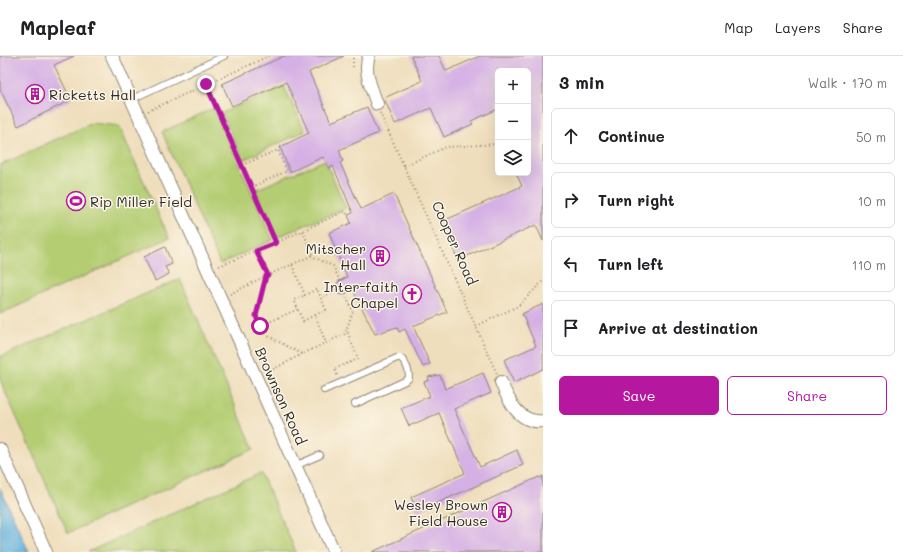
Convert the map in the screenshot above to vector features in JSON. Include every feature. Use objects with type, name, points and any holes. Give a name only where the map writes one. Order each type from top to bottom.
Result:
[{"type":"street","name":"Brownson Road","points":[[112,56],[334,552]]},
{"type":"street","points":[[369,56],[367,67],[369,82],[377,104]]},
{"type":"street","points":[[501,382],[508,399],[515,410],[530,420],[543,421]]},
{"type":"street","points":[[0,449],[46,552]]},
{"type":"lane","points":[[132,99],[224,56]]},
{"type":"lane","points":[[324,390],[397,358],[401,358],[404,361],[409,373],[409,378],[407,380],[355,404]]},
{"type":"lane","points":[[295,466],[320,455]]},
{"type":"path","points":[[147,111],[269,56]]},
{"type":"path","points":[[353,56],[353,67]]},
{"type":"path","points":[[206,84],[276,243]]},
{"type":"path","name":"Cooper Road","points":[[377,104],[501,382]]},
{"type":"path","points":[[404,166],[446,147],[495,144]]},
{"type":"path","points":[[242,166],[278,150],[287,171],[252,187]]},
{"type":"path","points":[[217,267],[276,243],[345,211],[348,215]]},
{"type":"path","points":[[303,231],[313,257]]},
{"type":"path","points":[[256,251],[267,276],[256,316],[260,326],[264,334],[302,354]]},
{"type":"path","points":[[229,294],[311,256],[332,266],[340,281]]},
{"type":"path","points":[[292,265],[305,294]]},
{"type":"path","points":[[476,326],[518,306],[543,281]]},
{"type":"path","points":[[316,289],[326,310],[303,321],[294,300],[305,294],[316,289]]},
{"type":"path","points":[[321,298],[337,291]]},
{"type":"path","points":[[265,374],[302,354],[345,334],[353,311],[345,294]]},
{"type":"path","points":[[260,326],[298,309]]},
{"type":"path","points":[[315,315],[326,343]]},
{"type":"path","points":[[340,382],[334,369],[358,359],[346,330]]},
{"type":"green space","points":[[284,86],[305,131],[243,160],[222,113]]},
{"type":"green space","points":[[214,108],[273,240],[220,264],[162,132]]},
{"type":"green space","name":"Rip Miller Field","points":[[92,123],[119,126],[169,238],[0,314],[0,165]]},
{"type":"green space","points":[[325,160],[346,208],[277,237],[255,190]]},
{"type":"green space","points":[[180,279],[254,449],[68,533],[0,380],[0,357]]},
{"type":"green space","points":[[261,473],[296,552],[88,552]]},
{"type":"water","points":[[0,488],[29,552],[0,552]]},
{"type":"building","name":"Ricketts Hall","points":[[0,56],[74,56],[54,65],[71,100],[18,126],[0,89]]},
{"type":"building","points":[[284,56],[344,56],[309,72],[331,122],[367,107],[378,133],[339,150],[343,161],[340,163],[361,209],[394,194],[447,312],[413,326],[430,364],[423,367],[405,329],[399,332],[397,327],[375,334],[353,290],[343,295],[338,294],[335,288],[338,282],[347,277],[329,233],[351,223],[348,215],[353,213],[333,166],[329,168],[323,157],[290,172],[280,147],[309,133],[286,82],[232,106],[222,84]]},
{"type":"building","points":[[411,56],[439,56],[446,71],[480,56],[543,56],[543,241],[536,225],[458,260],[441,222],[522,186],[517,176],[531,176],[531,68],[495,68],[495,110],[471,121],[473,124],[444,137],[431,108],[395,124],[384,98],[422,81]]},
{"type":"building","points":[[165,247],[172,264],[165,267],[169,274],[155,281],[144,257]]},
{"type":"building","points":[[543,304],[543,369],[514,383],[504,360],[536,346],[522,314]]},
{"type":"building","points":[[483,373],[491,393],[454,409],[480,467],[517,450],[523,465],[417,512],[411,497],[465,473],[439,413],[409,426],[401,408],[430,396],[424,382],[429,380],[428,377],[440,375],[445,389]]},
{"type":"building","name":"Wesley Brown Field House","points":[[543,476],[543,552],[372,552],[539,477],[540,478]]},
{"type":"place","name":"Ricketts Hall","points":[[35,94]]},
{"type":"place","name":"Rip Miller Field","points":[[76,201]]},
{"type":"place","name":"Mitscher Hall","points":[[380,256]]},
{"type":"place","name":"Inter-faith Chapel","points":[[412,294]]},
{"type":"place","name":"Wesley Brown Field House","points":[[502,512]]},
{"type":"route","points":[[206,84],[276,243],[256,251],[268,275],[266,276],[256,316],[260,326]]}]
